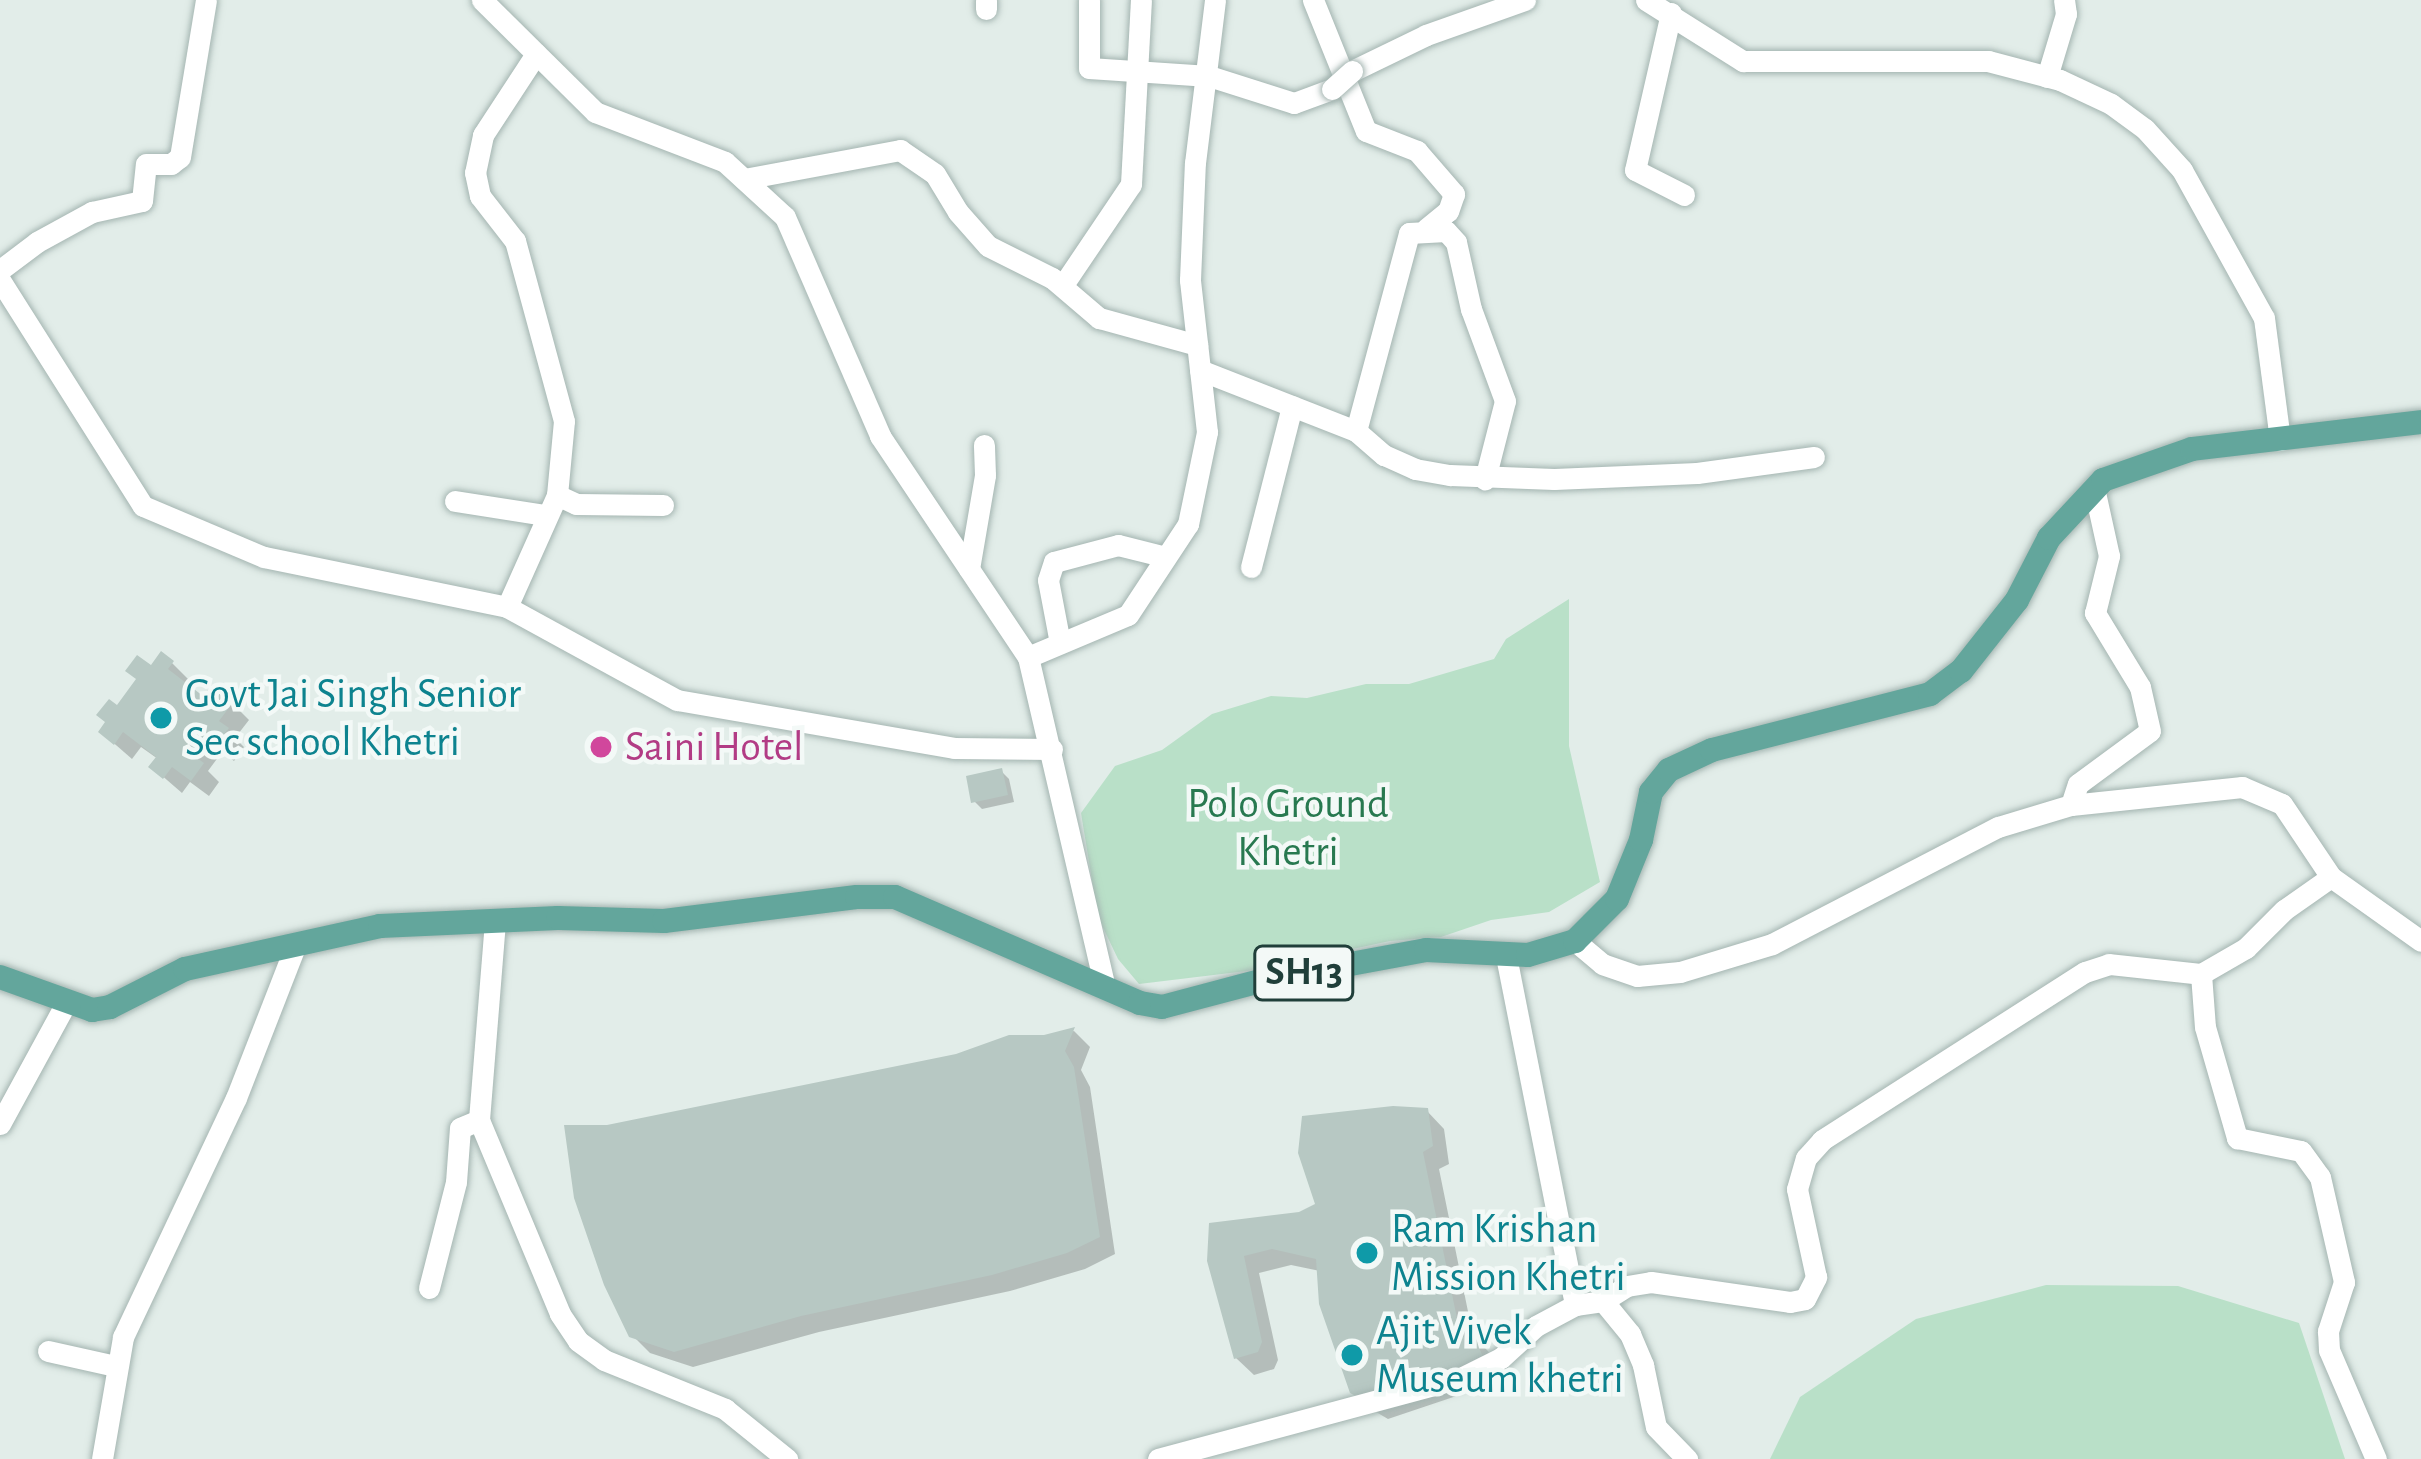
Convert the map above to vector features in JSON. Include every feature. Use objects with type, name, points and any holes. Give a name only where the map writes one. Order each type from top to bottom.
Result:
[{"type":"main road","points":[[1575,941],[1616,899],[1641,840],[1652,792],[1669,770],[1712,750],[1930,694],[1961,671],[1991,634],[2050,538],[2094,488],[2192,449],[2421,422]]},
{"type":"main road","name":"SH13","points":[[2,982],[92,1010],[110,1007],[185,970],[380,926],[664,921],[857,897],[895,897],[1105,988],[1162,1007],[1264,980],[1426,950],[1506,956],[1575,941]]},
{"type":"street","points":[[0,270],[37,242],[92,212],[142,202],[146,164],[171,164],[180,157],[206,0]]},
{"type":"street","points":[[482,0],[595,112],[725,162],[784,217],[880,436],[1028,657],[1105,988]]},
{"type":"street","points":[[1089,0],[1089,68],[1208,76],[1294,103],[1332,89],[1352,71],[1426,35],[1526,0]]},
{"type":"street","points":[[1063,285],[1128,193],[1141,71],[1141,0]]},
{"type":"street","points":[[1028,657],[1128,615],[1188,524],[1207,432],[1191,256],[1195,163],[1215,0]]},
{"type":"street","points":[[1313,0],[1366,131],[1417,152],[1454,194],[1448,211],[1426,229]]},
{"type":"street","points":[[1646,0],[1743,61],[1988,61],[2047,77],[2110,104],[2167,149],[2264,318],[2280,436]]},
{"type":"street","points":[[2047,77],[2066,14],[2064,0]]},
{"type":"street","points":[[1671,13],[1635,170],[1684,195]]},
{"type":"street","points":[[506,607],[544,514],[557,495],[564,421],[515,241],[480,196],[475,173],[483,135],[536,53]]},
{"type":"street","points":[[744,179],[900,150],[935,174],[958,212],[988,246],[1063,285],[1099,318],[1197,345]]},
{"type":"street","points":[[1356,431],[1409,233],[1446,231],[1456,242],[1472,309],[1501,380],[1502,421],[1485,479]]},
{"type":"street","points":[[0,280],[143,506],[264,556],[506,607],[677,700],[954,748],[1052,749]]},
{"type":"street","points":[[1200,370],[1356,431],[1384,455],[1414,469],[1485,479],[1697,473],[1814,457]]},
{"type":"street","points":[[1251,568],[1292,406]]},
{"type":"street","points":[[969,569],[986,475],[984,445]]},
{"type":"street","points":[[2071,806],[2078,784],[2150,731],[2140,687],[2095,613],[2109,556],[2094,488]]},
{"type":"street","points":[[557,495],[576,503],[662,505]]},
{"type":"street","points":[[454,500],[544,514]]},
{"type":"street","points":[[1060,643],[1048,580],[1054,562],[1118,544],[1166,557]]},
{"type":"street","points":[[1575,941],[1602,964],[1637,976],[1704,967],[1772,944],[1998,827],[2071,806],[2242,788],[2267,794],[2282,804],[2331,877],[2421,941]]},
{"type":"street","points":[[1158,1459],[1218,1451],[1463,1377],[1576,1305],[1603,1300],[1627,1286],[1651,1282],[1790,1302],[1805,1299],[1816,1277],[1797,1189],[1806,1158],[1822,1140],[2085,972],[2131,965],[2201,974],[2246,948],[2284,910],[2331,877]]},
{"type":"street","points":[[495,921],[479,1120],[504,1188],[578,1341],[604,1360],[725,1409],[787,1459]]},
{"type":"street","points":[[102,1459],[115,1366],[135,1307],[236,1098],[296,944]]},
{"type":"street","points":[[1506,956],[1576,1305]]},
{"type":"street","points":[[2201,974],[2205,1027],[2237,1138],[2301,1151],[2320,1177],[2344,1282],[2328,1331],[2329,1350],[2375,1459]]},
{"type":"street","points":[[0,1124],[67,1001]]},
{"type":"street","points":[[429,1288],[456,1182],[460,1127],[479,1120]]},
{"type":"street","points":[[1603,1300],[1630,1334],[1643,1365],[1656,1427],[1687,1459]]},
{"type":"street","points":[[48,1351],[115,1366]]},
{"type":"green space","name":"Polo Ground Khetri","points":[[1569,599],[1569,746],[1600,882],[1549,912],[1491,920],[1441,937],[1390,941],[1255,970],[1139,984],[1118,959],[1098,917],[1081,813],[1115,766],[1162,750],[1212,714],[1271,696],[1307,698],[1366,684],[1409,684],[1494,659],[1506,639]]},
{"type":"green space","points":[[2046,1285],[2178,1286],[2299,1323],[2345,1459],[1770,1459],[1800,1397],[1916,1319]]},
{"type":"building","name":"Govt Jai Singh Senior Sec school Khetri","points":[[161,651],[174,661],[168,669],[203,696],[212,685],[234,701],[219,721],[229,728],[215,746],[204,737],[191,754],[204,763],[191,781],[172,767],[163,779],[148,767],[156,757],[123,732],[114,745],[98,732],[105,722],[96,715],[109,699],[117,705],[136,679],[125,671],[137,655],[151,665]]},
{"type":"building","points":[[1002,768],[1008,795],[971,803],[966,776]]},
{"type":"building","points":[[1075,1027],[1065,1051],[1074,1067],[1100,1237],[1067,1253],[992,1275],[801,1316],[674,1352],[629,1337],[604,1285],[574,1198],[564,1125],[607,1125],[956,1054],[1009,1035],[1044,1035]]},
{"type":"building","name":"Ram Krishan Mission Khetri","points":[[1393,1106],[1428,1108],[1433,1146],[1423,1152],[1461,1338],[1472,1331],[1486,1364],[1369,1403],[1350,1393],[1319,1304],[1316,1259],[1272,1249],[1244,1256],[1262,1342],[1258,1352],[1234,1359],[1207,1261],[1209,1223],[1299,1212],[1315,1204],[1298,1153],[1302,1116]]},
{"type":"place","name":"Govt Jai Singh Senior Sec school Khetri","points":[[161,718]]},
{"type":"place","name":"Saini Hotel","points":[[601,747]]},
{"type":"place","name":"Ram Krishan Mission Khetri","points":[[1367,1253]]},
{"type":"place","name":"Ajit Vivek Museum khetri","points":[[1352,1355]]}]
